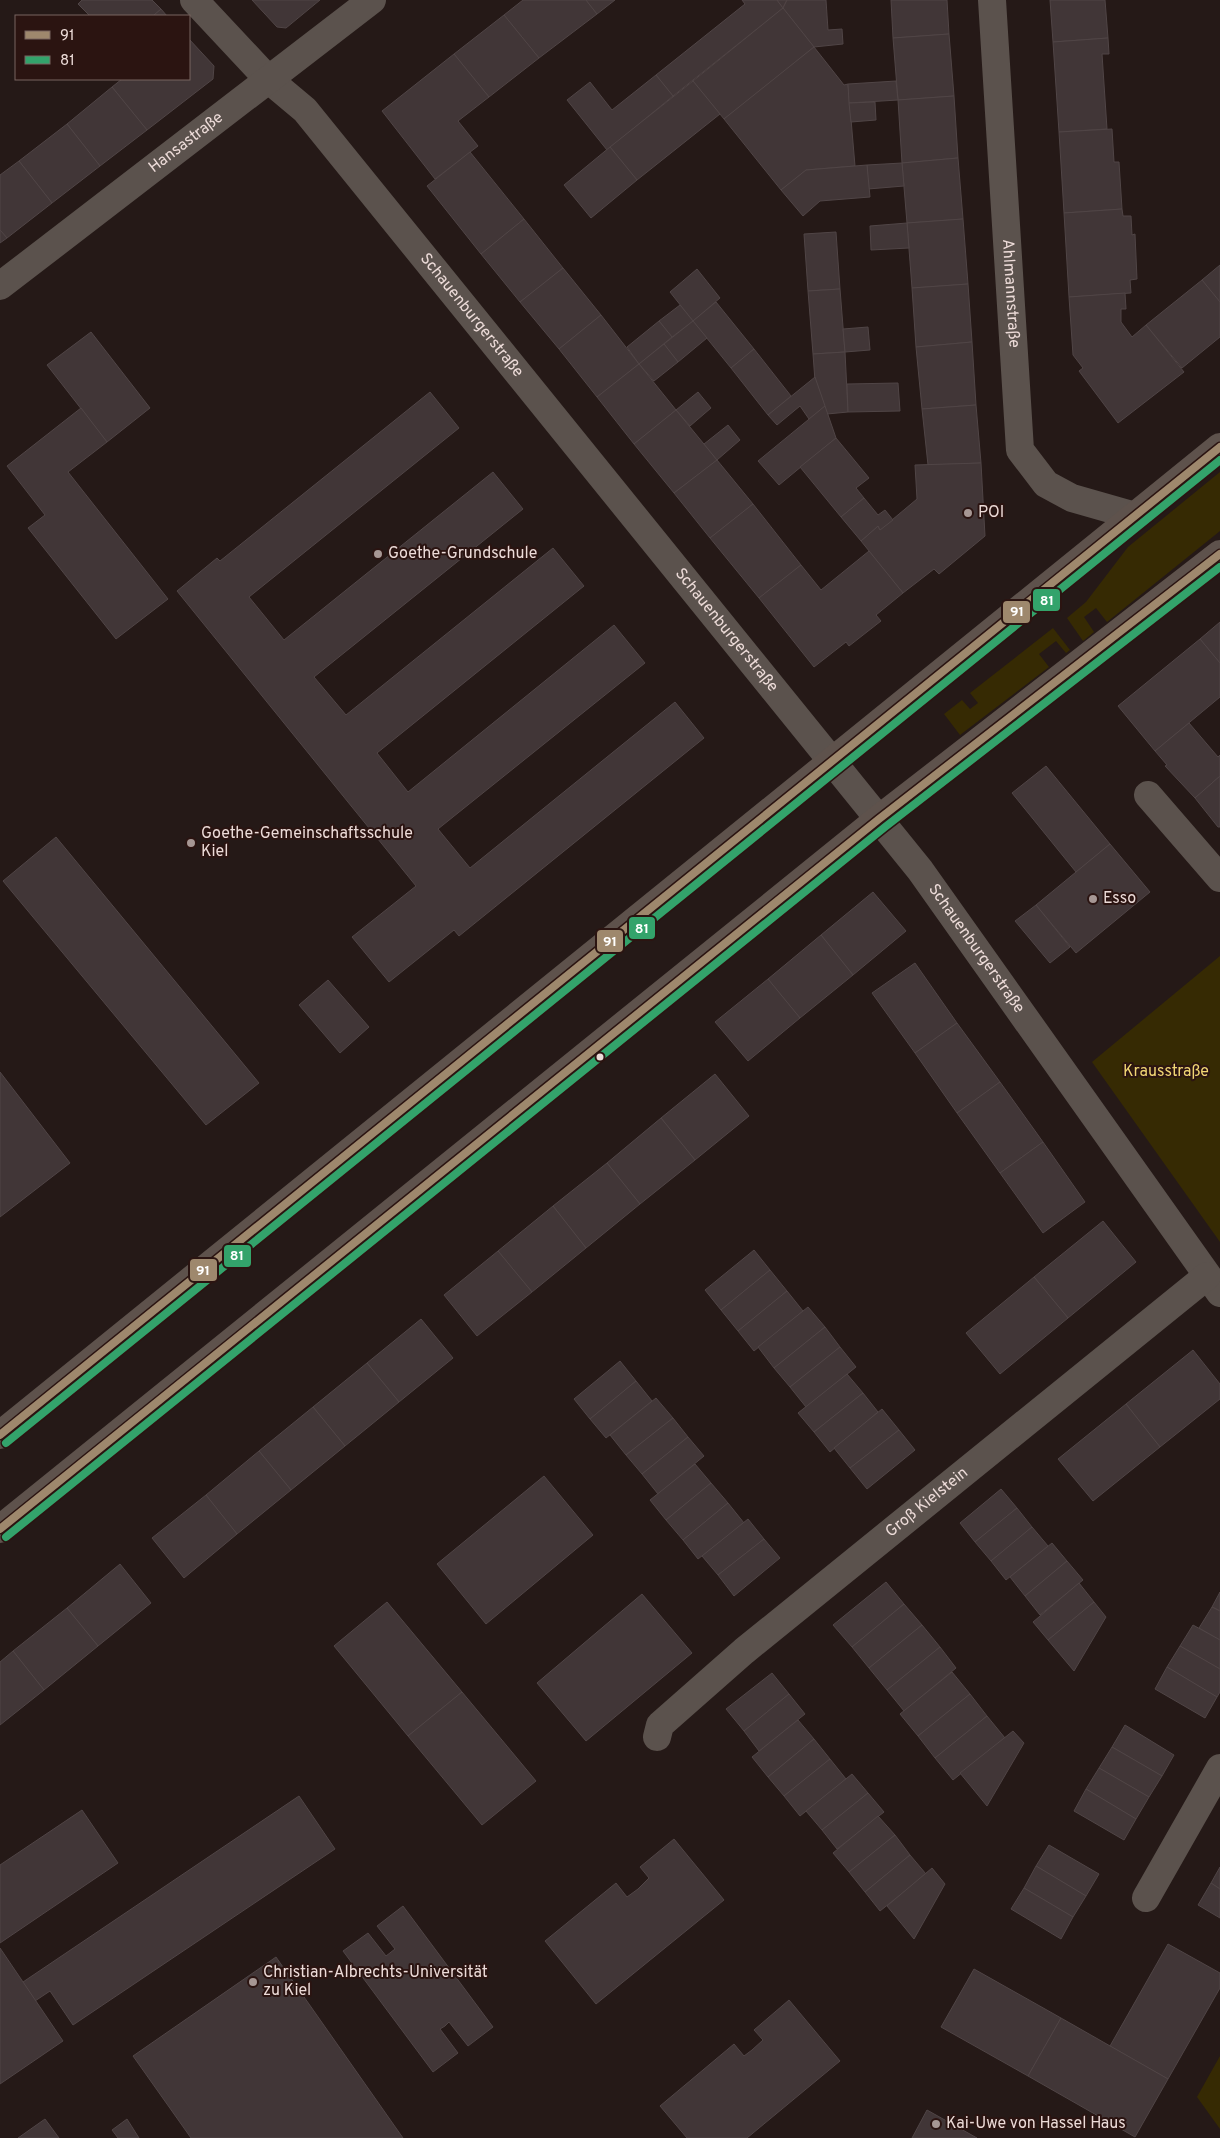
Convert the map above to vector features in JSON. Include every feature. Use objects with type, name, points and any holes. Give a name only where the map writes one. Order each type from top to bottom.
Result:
[{"type":"main road","points":[[0,1435],[1220,447]]},
{"type":"main road","points":[[0,1529],[879,819],[1220,554]]},
{"type":"street","name":"Schauenburgerstraße","points":[[194,0],[268,79],[305,110],[879,819],[970,938],[1214,1285]]},
{"type":"street","name":"Hansastraße","points":[[0,286],[372,0]]},
{"type":"street","name":"Ahlmannstraße","points":[[992,0],[1020,450],[1046,484],[1072,498],[1135,516]]},
{"type":"street","points":[[1148,795],[1220,878]]},
{"type":"street","name":"Groß Kielstein","points":[[657,1737],[660,1725],[744,1651],[1214,1285]]},
{"type":"street","points":[[1146,1898],[1220,1768]]},
{"type":"green space","points":[[1220,472],[1220,531],[1107,622],[1096,608],[1084,617],[1094,632],[1083,641],[1067,618],[1086,602],[1128,547]]},
{"type":"green space","points":[[1053,628],[1070,650],[1066,653],[1056,641],[1039,654],[1049,667],[960,735],[944,714],[962,700],[970,709],[978,703],[970,693]]},
{"type":"green space","name":"Krausstraße","points":[[1220,956],[1220,1242],[1092,1062]]},
{"type":"green space","points":[[1220,2056],[1220,2129],[1197,2097]]},
{"type":"building","points":[[82,0],[152,0],[161,9],[154,15],[89,15],[78,4]]},
{"type":"building","points":[[252,0],[320,0],[286,28],[277,27]]},
{"type":"building","points":[[523,0],[586,0],[597,14],[539,58],[504,15]]},
{"type":"building","points":[[586,0],[615,0],[597,14]]},
{"type":"building","points":[[742,0],[777,0],[783,8],[673,96],[656,75],[745,4]]},
{"type":"building","points":[[777,0],[787,0],[783,8]]},
{"type":"building","points":[[787,0],[826,0],[828,30],[842,29],[843,44],[814,47],[783,8]]},
{"type":"building","points":[[891,0],[947,0],[949,34],[893,38]]},
{"type":"building","points":[[1050,0],[1105,0],[1108,38],[1053,42]]},
{"type":"building","points":[[783,8],[814,47],[724,119],[693,81]]},
{"type":"building","points":[[161,9],[166,15],[154,15]]},
{"type":"building","points":[[504,15],[539,58],[489,97],[454,54]]},
{"type":"building","points":[[949,34],[954,96],[898,100],[893,38]]},
{"type":"building","points":[[1108,38],[1109,54],[1102,54],[1107,129],[1059,132],[1053,42]]},
{"type":"building","points":[[190,40],[214,66],[213,79],[147,130],[112,87],[121,80],[190,80]]},
{"type":"building","points":[[814,47],[844,85],[848,84],[855,166],[806,170],[781,190],[724,119]]},
{"type":"building","points":[[454,54],[489,97],[458,121],[478,146],[435,179],[382,111]]},
{"type":"building","points":[[656,75],[673,96],[607,150],[567,100],[590,82],[612,110]]},
{"type":"building","points":[[693,81],[720,114],[637,180],[610,147]]},
{"type":"building","points":[[896,81],[898,100],[849,103],[848,84]]},
{"type":"building","points":[[112,87],[147,130],[100,166],[67,124]]},
{"type":"building","points":[[954,96],[958,158],[902,163],[898,100]]},
{"type":"building","points":[[875,102],[876,120],[851,122],[849,103]]},
{"type":"building","points":[[67,124],[100,166],[52,203],[19,161]]},
{"type":"building","points":[[1112,129],[1114,162],[1119,162],[1122,209],[1064,213],[1059,132]]},
{"type":"building","points":[[610,147],[637,180],[591,218],[564,185]]},
{"type":"building","points":[[470,152],[524,219],[481,254],[427,186]]},
{"type":"building","points":[[958,158],[963,219],[907,223],[902,163]]},
{"type":"building","points":[[19,161],[52,203],[7,238],[0,230],[0,175]]},
{"type":"building","points":[[902,163],[904,186],[868,189],[867,165]]},
{"type":"building","points":[[867,165],[870,197],[820,201],[803,216],[781,190],[806,170]]},
{"type":"building","points":[[1122,209],[1123,216],[1131,216],[1132,235],[1135,234],[1137,279],[1130,280],[1131,293],[1069,297],[1064,213]]},
{"type":"building","points":[[524,219],[563,268],[520,302],[481,254]]},
{"type":"building","points":[[963,219],[968,284],[912,288],[907,223]]},
{"type":"building","points":[[907,223],[909,248],[871,250],[870,226]]},
{"type":"building","points":[[0,230],[7,238],[0,243]]},
{"type":"building","points":[[836,232],[840,289],[808,291],[804,234]]},
{"type":"building","points":[[1220,265],[1220,302],[1202,280]]},
{"type":"building","points":[[563,268],[601,315],[559,349],[520,302]]},
{"type":"building","points":[[697,269],[720,298],[693,321],[670,292]]},
{"type":"building","points":[[1202,280],[1220,302],[1220,337],[1182,368],[1146,325]]},
{"type":"building","points":[[968,284],[972,342],[916,347],[912,288]]},
{"type":"building","points":[[840,289],[845,352],[813,354],[808,291]]},
{"type":"building","points":[[1125,293],[1126,309],[1121,309],[1121,322],[1132,337],[1146,325],[1184,372],[1118,423],[1079,371],[1083,368],[1073,355],[1069,297]]},
{"type":"building","points":[[716,302],[754,349],[731,368],[693,321]]},
{"type":"building","points":[[680,305],[693,321],[672,337],[659,321]]},
{"type":"building","points":[[601,315],[639,364],[597,397],[559,349]]},
{"type":"building","points":[[659,321],[672,337],[639,364],[627,347]]},
{"type":"building","points":[[693,321],[707,338],[678,362],[664,344]]},
{"type":"building","points":[[868,327],[870,350],[845,352],[843,329]]},
{"type":"building","points":[[91,332],[150,408],[107,442],[47,365]]},
{"type":"building","points":[[972,342],[976,405],[922,409],[916,347]]},
{"type":"building","points":[[664,344],[678,362],[654,381],[639,364]]},
{"type":"building","points":[[754,349],[791,396],[768,415],[731,368]]},
{"type":"building","points":[[845,352],[848,412],[827,414],[815,381],[813,354]]},
{"type":"building","points":[[639,364],[676,410],[634,444],[597,397]]},
{"type":"building","points":[[815,377],[825,406],[809,419],[800,406],[777,425],[768,415]]},
{"type":"building","points":[[898,383],[900,411],[848,412],[847,384]]},
{"type":"building","points":[[430,392],[459,428],[249,597],[284,640],[493,472],[523,509],[314,677],[346,715],[553,548],[584,586],[377,753],[408,792],[614,625],[645,663],[438,829],[470,868],[675,702],[704,738],[459,936],[454,930],[389,982],[352,937],[416,886],[177,591],[217,558],[220,561]]},
{"type":"building","points":[[698,392],[711,408],[690,426],[676,410]]},
{"type":"building","points":[[976,405],[981,463],[928,465],[922,409]]},
{"type":"building","points":[[825,406],[836,438],[779,485],[758,461]]},
{"type":"building","points":[[81,408],[107,442],[68,472],[168,599],[116,639],[28,528],[45,515],[7,466]]},
{"type":"building","points":[[676,410],[717,460],[674,493],[634,444]]},
{"type":"building","points":[[728,425],[740,440],[717,460],[704,444]]},
{"type":"building","points":[[836,438],[869,478],[856,488],[864,498],[841,517],[800,467]]},
{"type":"building","points":[[717,460],[753,504],[710,538],[674,493]]},
{"type":"building","points":[[981,463],[985,536],[939,574],[934,569],[903,593],[861,541],[878,526],[880,530],[917,499],[915,465]]},
{"type":"building","points":[[864,498],[878,515],[885,510],[893,520],[880,530],[878,526],[861,541],[841,517]]},
{"type":"building","points":[[753,504],[801,565],[759,598],[710,538]]},
{"type":"building","points":[[869,551],[903,593],[876,615],[881,621],[849,646],[846,642],[814,667],[759,598],[801,565],[821,590]]},
{"type":"building","points":[[1220,622],[1220,663],[1200,639]]},
{"type":"building","points":[[1200,639],[1220,663],[1220,697],[1155,751],[1118,706]]},
{"type":"building","points":[[1189,723],[1218,757],[1220,755],[1220,776],[1195,798],[1165,766],[1167,765],[1155,751]]},
{"type":"building","points":[[1046,766],[1110,844],[1076,872],[1012,793]]},
{"type":"building","points":[[1220,776],[1220,827],[1218,827],[1195,798]]},
{"type":"building","points":[[56,837],[259,1083],[206,1125],[3,881]]},
{"type":"building","name":"Esso","points":[[1110,844],[1150,892],[1076,953],[1036,905]]},
{"type":"building","points":[[873,892],[906,931],[853,975],[821,935]]},
{"type":"building","points":[[1036,905],[1070,947],[1050,963],[1015,921]]},
{"type":"building","points":[[821,935],[853,975],[800,1018],[768,979]]},
{"type":"building","points":[[915,963],[957,1023],[915,1053],[872,993]]},
{"type":"building","points":[[768,979],[800,1018],[748,1061],[715,1022]]},
{"type":"building","points":[[328,980],[369,1027],[340,1053],[299,1005]]},
{"type":"building","points":[[957,1023],[1000,1082],[957,1113],[915,1053]]},
{"type":"building","points":[[0,1072],[70,1163],[0,1217]]},
{"type":"building","points":[[715,1074],[749,1116],[695,1160],[661,1118]]},
{"type":"building","points":[[1000,1082],[1043,1142],[1000,1173],[957,1113]]},
{"type":"building","points":[[661,1118],[695,1160],[640,1204],[607,1163]]},
{"type":"building","points":[[1043,1142],[1085,1202],[1043,1233],[1000,1173]]},
{"type":"building","points":[[607,1163],[640,1204],[586,1248],[553,1206]]},
{"type":"building","points":[[553,1206],[586,1248],[532,1292],[498,1251]]},
{"type":"building","points":[[1103,1221],[1136,1262],[1068,1318],[1034,1277]]},
{"type":"building","points":[[754,1250],[770,1270],[721,1310],[705,1290]]},
{"type":"building","points":[[498,1251],[532,1292],[477,1336],[444,1295]]},
{"type":"building","points":[[770,1270],[787,1291],[738,1331],[721,1310]]},
{"type":"building","points":[[1034,1277],[1068,1318],[1000,1374],[966,1333]]},
{"type":"building","points":[[787,1291],[803,1311],[754,1351],[738,1331]]},
{"type":"building","points":[[808,1307],[825,1327],[774,1368],[758,1347]]},
{"type":"building","points":[[421,1319],[453,1358],[399,1402],[367,1363]]},
{"type":"building","points":[[825,1327],[840,1347],[790,1387],[774,1368]]},
{"type":"building","points":[[840,1347],[856,1367],[806,1407],[790,1387]]},
{"type":"building","points":[[1193,1350],[1220,1384],[1220,1399],[1160,1447],[1126,1404]]},
{"type":"building","points":[[620,1361],[636,1381],[590,1419],[574,1399]]},
{"type":"building","points":[[367,1363],[399,1402],[345,1446],[313,1407]]},
{"type":"building","points":[[847,1374],[863,1393],[814,1432],[798,1413]]},
{"type":"building","points":[[636,1381],[652,1401],[606,1438],[590,1419]]},
{"type":"building","points":[[863,1393],[878,1412],[830,1452],[814,1432]]},
{"type":"building","points":[[656,1398],[673,1418],[626,1455],[610,1435]]},
{"type":"building","points":[[1126,1404],[1160,1447],[1093,1501],[1058,1459]]},
{"type":"building","points":[[313,1407],[345,1446],[291,1490],[259,1451]]},
{"type":"building","points":[[882,1409],[899,1430],[850,1468],[834,1448]]},
{"type":"building","points":[[673,1418],[688,1437],[642,1474],[626,1455]]},
{"type":"building","points":[[899,1430],[915,1450],[867,1489],[850,1468]]},
{"type":"building","points":[[688,1437],[704,1456],[658,1494],[642,1474]]},
{"type":"building","points":[[259,1451],[291,1490],[237,1534],[206,1495]]},
{"type":"building","points":[[695,1464],[711,1483],[666,1520],[650,1500]]},
{"type":"building","points":[[544,1476],[593,1535],[486,1624],[437,1564]]},
{"type":"building","points":[[711,1483],[728,1503],[683,1540],[666,1520]]},
{"type":"building","points":[[1001,1489],[1017,1508],[975,1542],[960,1523]]},
{"type":"building","points":[[206,1495],[237,1534],[184,1578],[152,1538]]},
{"type":"building","points":[[728,1503],[744,1523],[698,1559],[683,1540]]},
{"type":"building","points":[[1017,1508],[1032,1527],[991,1561],[975,1542]]},
{"type":"building","points":[[748,1519],[764,1539],[718,1575],[702,1556]]},
{"type":"building","points":[[1032,1527],[1048,1546],[1006,1580],[991,1561]]},
{"type":"building","points":[[764,1539],[780,1558],[734,1596],[718,1575]]},
{"type":"building","points":[[1052,1543],[1067,1561],[1025,1596],[1010,1577]]},
{"type":"building","points":[[1067,1561],[1083,1580],[1040,1615],[1025,1596]]},
{"type":"building","points":[[120,1564],[151,1603],[98,1646],[67,1608]]},
{"type":"building","points":[[886,1582],[904,1604],[852,1647],[833,1625]]},
{"type":"building","points":[[1079,1583],[1094,1602],[1048,1640],[1033,1622]]},
{"type":"building","points":[[1220,1592],[1220,1611],[1212,1607]]},
{"type":"building","points":[[642,1594],[692,1653],[586,1741],[537,1683]]},
{"type":"building","points":[[387,1602],[462,1692],[408,1736],[334,1646]]},
{"type":"building","points":[[1094,1602],[1106,1617],[1074,1671],[1048,1640]]},
{"type":"building","points":[[904,1604],[922,1625],[869,1668],[852,1647]]},
{"type":"building","points":[[1212,1607],[1220,1611],[1220,1640],[1199,1628]]},
{"type":"building","points":[[67,1608],[98,1646],[44,1690],[13,1651]]},
{"type":"building","points":[[922,1625],[940,1647],[887,1690],[869,1668]]},
{"type":"building","points":[[1193,1625],[1220,1640],[1220,1669],[1180,1646]]},
{"type":"building","points":[[1180,1646],[1220,1669],[1220,1692],[1217,1697],[1167,1667]]},
{"type":"building","points":[[940,1647],[956,1668],[904,1711],[887,1690]]},
{"type":"building","points":[[13,1651],[44,1690],[0,1725],[0,1662]]},
{"type":"building","points":[[1167,1667],[1217,1697],[1205,1718],[1155,1689]]},
{"type":"building","points":[[952,1672],[970,1694],[918,1736],[900,1714]]},
{"type":"building","points":[[772,1673],[789,1694],[744,1731],[726,1709]]},
{"type":"building","points":[[462,1692],[536,1781],[482,1825],[408,1736]]},
{"type":"building","points":[[789,1694],[805,1714],[759,1751],[744,1731]]},
{"type":"building","points":[[970,1694],[987,1716],[935,1758],[918,1736]]},
{"type":"building","points":[[987,1716],[1005,1738],[953,1780],[935,1758]]},
{"type":"building","points":[[798,1720],[814,1739],[768,1777],[752,1757]]},
{"type":"building","points":[[1125,1725],[1174,1755],[1162,1776],[1112,1747]]},
{"type":"building","points":[[1013,1731],[1024,1743],[987,1806],[960,1773]]},
{"type":"building","points":[[814,1739],[830,1759],[784,1796],[768,1777]]},
{"type":"building","points":[[1112,1747],[1162,1776],[1149,1797],[1099,1768]]},
{"type":"building","points":[[830,1759],[846,1779],[800,1816],[784,1796]]},
{"type":"building","points":[[1099,1768],[1149,1797],[1136,1819],[1086,1789]]},
{"type":"building","points":[[852,1774],[868,1793],[822,1830],[806,1811]]},
{"type":"building","points":[[1086,1789],[1136,1819],[1124,1840],[1074,1811]]},
{"type":"building","points":[[868,1793],[884,1812],[837,1849],[822,1830]]},
{"type":"building","points":[[299,1796],[335,1849],[73,2025],[50,1991],[35,2001],[23,1982]]},
{"type":"building","points":[[82,1810],[118,1863],[0,1943],[0,1865]]},
{"type":"building","points":[[878,1816],[895,1835],[849,1872],[833,1853]]},
{"type":"building","points":[[895,1835],[910,1855],[865,1892],[849,1872]]},
{"type":"building","points":[[674,1839],[724,1900],[596,2004],[545,1941],[616,1883],[627,1897],[638,1889],[649,1878],[640,1867]]},
{"type":"building","points":[[1049,1845],[1099,1874],[1086,1896],[1036,1866]]},
{"type":"building","points":[[910,1855],[926,1874],[880,1911],[865,1892]]},
{"type":"building","points":[[1036,1866],[1086,1896],[1073,1917],[1024,1888]]},
{"type":"building","points":[[1220,1867],[1220,1889],[1211,1883]]},
{"type":"building","points":[[932,1868],[945,1884],[914,1939],[887,1906]]},
{"type":"building","points":[[1211,1883],[1220,1889],[1220,1918],[1198,1905]]},
{"type":"building","points":[[1024,1888],[1073,1917],[1061,1939],[1011,1909]]},
{"type":"building","points":[[403,1906],[493,2027],[468,2046],[449,2022],[440,2029],[458,2053],[433,2072],[343,1951],[368,1933],[386,1956],[395,1949],[377,1926]]},
{"type":"building","points":[[1168,1944],[1220,1973],[1220,1988],[1168,2079],[1110,2046]]},
{"type":"building","points":[[0,1948],[63,2041],[0,2084]]},
{"type":"building","points":[[276,1957],[403,2138],[191,2138],[133,2056]]},
{"type":"building","points":[[974,1969],[1061,2018],[1028,2076],[941,2027]]},
{"type":"building","points":[[789,2000],[840,2061],[747,2138],[687,2138],[660,2106],[734,2044],[744,2056],[752,2050],[763,2040],[754,2030]]},
{"type":"building","points":[[1061,2018],[1168,2079],[1135,2137],[1028,2076]]},
{"type":"building","name":"Kai-Uwe von Hassel Haus","points":[[927,2110],[977,2138],[912,2138]]},
{"type":"building","points":[[45,2119],[59,2138],[18,2138]]},
{"type":"building","points":[[127,2119],[139,2138],[118,2138],[112,2130]]},
{"type":"transit line","name":"91","points":[[0,1435],[1220,447]]},
{"type":"transit line","name":"81","points":[[6,1443],[1220,460]]},
{"type":"transit line","name":"91","points":[[0,1529],[879,819],[1220,554]]},
{"type":"transit line","name":"81","points":[[6,1537],[885,827],[1220,567]]},
{"type":"place","name":"POI","points":[[968,513]]},
{"type":"place","name":"Goethe-Grundschule","points":[[378,554]]},
{"type":"place","name":"Goethe-Gemeinschaftsschule Kiel","points":[[191,843]]},
{"type":"place","name":"Esso","points":[[1093,899]]},
{"type":"place","name":"Christian-Albrechts-Universität zu Kiel","points":[[253,1982]]},
{"type":"place","name":"Kai-Uwe von Hassel Haus","points":[[936,2124]]}]
